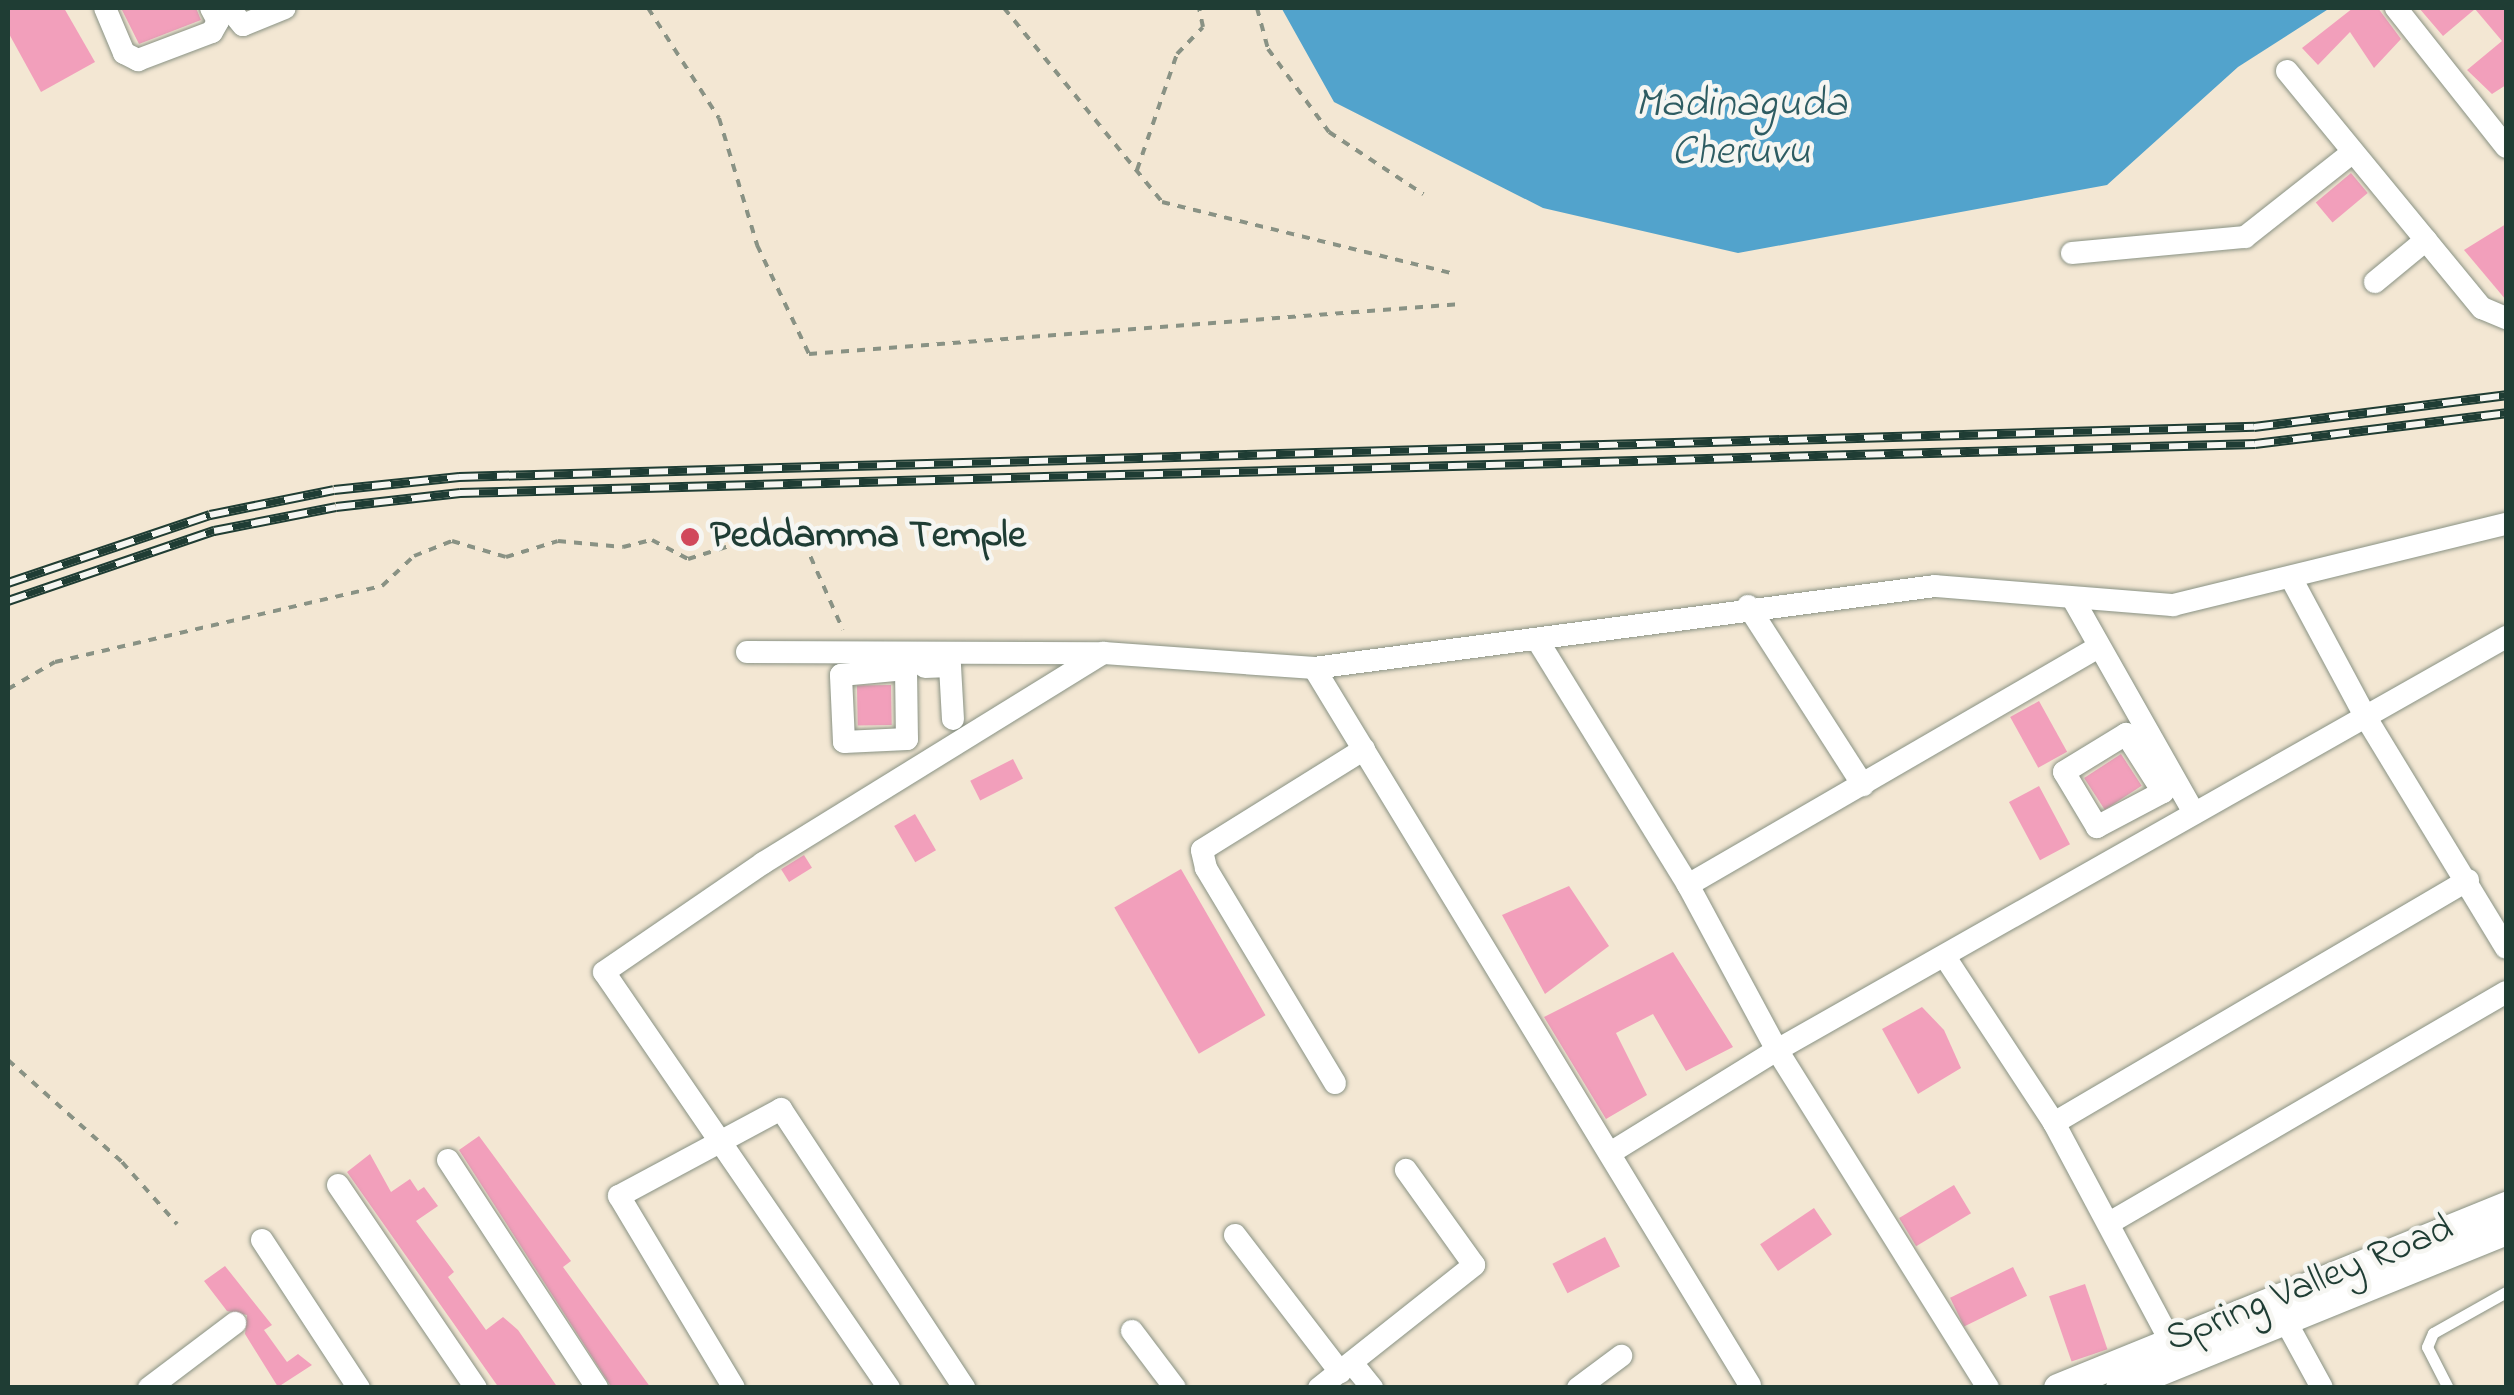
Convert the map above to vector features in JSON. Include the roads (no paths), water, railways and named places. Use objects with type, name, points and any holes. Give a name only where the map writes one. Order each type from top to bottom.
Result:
[{"type":"street","points":[[105,8],[124,53],[138,60],[212,32],[218,21],[211,8]]},
{"type":"street","points":[[229,8],[243,25],[285,8]]},
{"type":"street","points":[[2396,8],[2506,147]]},
{"type":"street","points":[[2288,71],[2482,308],[2506,318]]},
{"type":"street","points":[[2072,253],[2245,238],[2353,152]]},
{"type":"street","points":[[2375,282],[2426,240]]},
{"type":"street","points":[[762,660],[910,663],[1104,653],[1314,668],[1538,641],[1748,606],[1935,586],[2173,604],[2506,524]]},
{"type":"street","points":[[2291,578],[2366,716],[2506,948]]},
{"type":"street","points":[[2072,599],[2145,745],[2163,792],[2187,816]]},
{"type":"street","points":[[1748,606],[1863,785]]},
{"type":"street","points":[[1610,1153],[1776,1050],[2506,637]]},
{"type":"street","points":[[1538,641],[1688,885],[1776,1050],[1988,1388]]},
{"type":"street","points":[[1688,885],[2098,647]]},
{"type":"street","points":[[888,1388],[604,972],[763,864],[1104,653]]},
{"type":"street","points":[[859,659],[840,677],[846,743],[907,739],[910,663]]},
{"type":"street","points":[[949,659],[953,720]]},
{"type":"street","points":[[1314,668],[1750,1385]]},
{"type":"street","points":[[2163,792],[2098,828],[2064,775],[2124,734],[2145,745],[2187,816]]},
{"type":"street","points":[[1335,1083],[1201,858],[1208,842],[1364,750]]},
{"type":"street","points":[[2054,1123],[2468,880]]},
{"type":"street","points":[[1945,957],[2054,1123],[2170,1340]]},
{"type":"street","points":[[2110,1222],[2506,992]]},
{"type":"street","points":[[734,1388],[619,1196],[773,1110],[789,1116],[964,1388]]},
{"type":"street","points":[[448,1160],[597,1388]]},
{"type":"street","points":[[1319,1388],[1474,1264],[1406,1170]]},
{"type":"street","points":[[338,1185],[476,1388]]},
{"type":"street","name":"Spring Valley Road","points":[[2058,1388],[2506,1206]]},
{"type":"street","points":[[1235,1235],[1346,1367],[1372,1388]]},
{"type":"street","name":"Spring Valley Road","points":[[2120,1388],[2285,1320],[2504,1239]]},
{"type":"street","points":[[262,1240],[359,1388]]},
{"type":"street","points":[[2285,1320],[2322,1388]]},
{"type":"street","points":[[149,1388],[235,1323]]},
{"type":"street","points":[[1132,1331],[1175,1388]]},
{"type":"street","points":[[1578,1388],[1621,1356]]},
{"type":"lane","points":[[2448,1388],[2428,1346],[2432,1332],[2506,1292]]},
{"type":"water","name":"Madinaguda Cheruvu","points":[[2330,8],[2238,67],[2107,185],[1738,253],[1543,208],[1334,102],[1282,9]]},
{"type":"railway","points":[[8,583],[210,515],[334,490],[459,477],[2254,427],[2506,395]]},
{"type":"railway","points":[[8,601],[214,531],[336,507],[460,493],[2255,444],[2506,413]]},
{"type":"place","name":"Peddamma Temple","points":[[690,537]]}]
